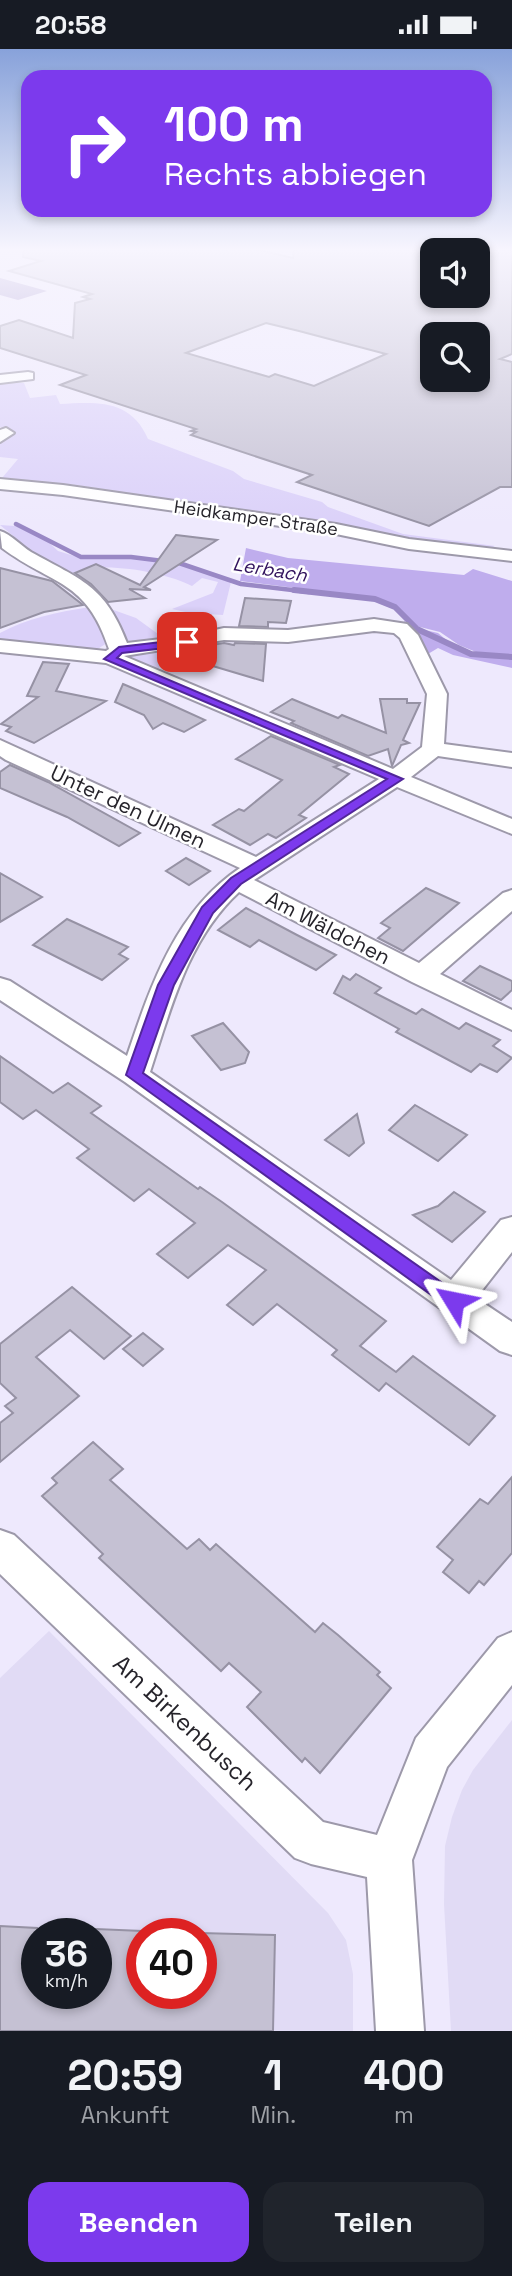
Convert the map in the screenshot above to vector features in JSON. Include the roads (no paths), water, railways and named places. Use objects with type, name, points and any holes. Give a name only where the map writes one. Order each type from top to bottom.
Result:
[{"type":"street","points":[[0,379],[28,376]]},
{"type":"street","name":"Heidkamper Straße","points":[[0,484],[174,505],[336,529],[420,546],[512,556]]},
{"type":"street","points":[[0,536],[8,554],[79,585],[99,606],[111,624],[114,654]]},
{"type":"street","points":[[2,651],[114,654],[225,634],[288,636],[374,625],[400,628],[408,635],[437,694],[433,749],[397,779],[246,874],[207,910],[166,985],[135,1075]]},
{"type":"street","points":[[114,654],[512,827]]},
{"type":"street","name":"Unter den Ulmen","points":[[0,747],[75,781],[246,874]]},
{"type":"street","points":[[433,749],[512,760]]},
{"type":"street","name":"Am Wäldchen","points":[[246,874],[421,976],[512,1021]]},
{"type":"street","points":[[421,976],[512,898]]},
{"type":"street","points":[[0,987],[135,1075],[512,1341]]},
{"type":"street","points":[[454,1301],[512,1229]]},
{"type":"street","name":"Am Birkenbusch","points":[[0,1548],[311,1842],[389,1860]]},
{"type":"street","points":[[400,2031],[389,1860],[430,1753],[512,1652]]},
{"type":"waterway","name":"Lerbach","points":[[16,524],[81,557],[131,557],[179,563],[241,584],[309,592]]},
{"type":"waterway","name":"Lerbach","points":[[294,590],[375,599],[395,607],[417,629],[471,654],[512,657]]}]
